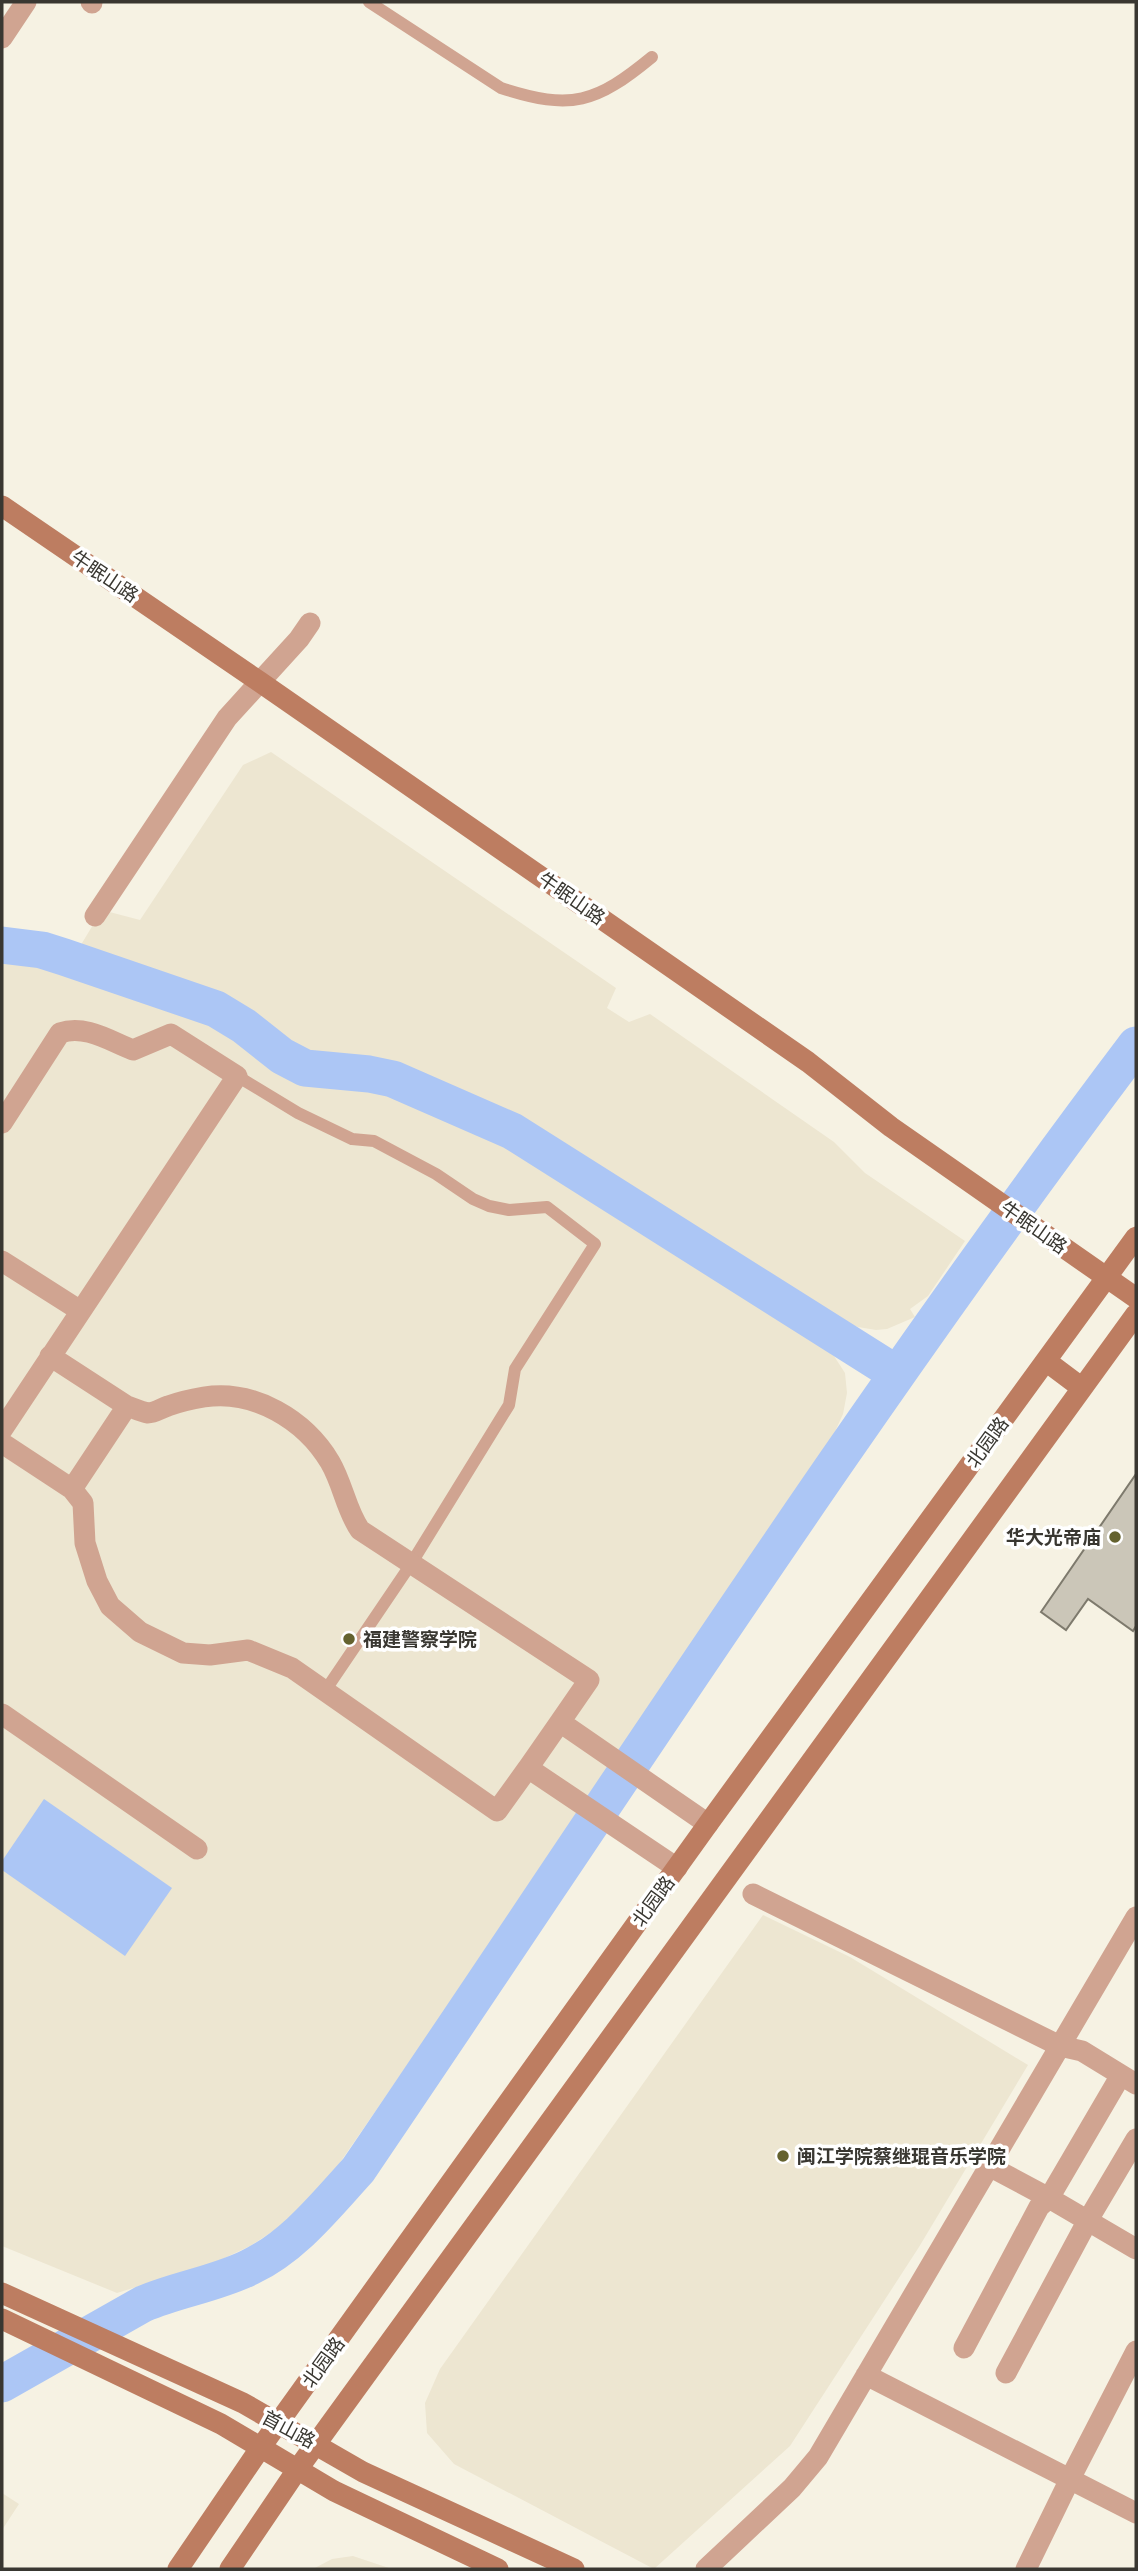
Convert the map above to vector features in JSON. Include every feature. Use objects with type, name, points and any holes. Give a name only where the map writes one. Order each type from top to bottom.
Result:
[{"type":"main road","name":"牛眠山路","points":[[2,506],[808,1062],[891,1127],[1136,1298]]},
{"type":"main road","name":"北园路","points":[[178,2569],[261,2447],[708,1824],[1136,1237]]},
{"type":"main road","points":[[230,2569],[297,2470],[1136,1314]]},
{"type":"main road","points":[[1046,1361],[1082,1388]]},
{"type":"main road","name":"首山路","points":[[2,2293],[243,2403],[363,2472],[574,2569]]},
{"type":"main road","name":"首山路","points":[[2,2319],[221,2424],[334,2491],[498,2569]]},
{"type":"street","points":[[2,38],[26,2]]},
{"type":"street","points":[[95,916],[227,718],[299,639],[310,623]]},
{"type":"street","points":[[2,1123],[60,1033],[72,1029],[83,1029],[133,1050],[171,1034],[237,1076],[79,1310],[2,1430]]},
{"type":"street","points":[[2,1261],[79,1310]]},
{"type":"street","points":[[2,1443],[72,1489],[83,1503],[85,1543],[103,1595],[110,1606],[140,1632],[183,1653],[210,1655],[248,1650],[292,1668],[497,1811],[589,1680],[359,1530],[352,1520],[341,1485],[325,1455],[300,1428],[274,1408],[222,1396],[204,1397],[149,1413],[127,1406],[50,1356]]},
{"type":"street","points":[[72,1489],[127,1406]]},
{"type":"street","points":[[2,1714],[197,1849]]},
{"type":"street","points":[[559,1722],[708,1824]]},
{"type":"street","points":[[528,1768],[677,1868]]},
{"type":"street","points":[[753,1894],[1060,2046],[1082,2050],[1129,2079],[1049,2198],[1039,2207],[964,2348]]},
{"type":"street","points":[[706,2569],[812,2466],[1136,1917]]},
{"type":"street","points":[[1006,2372],[1088,2220],[1136,2139]]},
{"type":"street","points":[[989,2166],[1136,2249]]},
{"type":"street","points":[[1026,2569],[1136,2351]]},
{"type":"street","points":[[866,2375],[1136,2513]]},
{"type":"lane","points":[[369,2],[501,88],[519,94],[552,99],[586,99],[603,92],[652,57]]},
{"type":"lane","points":[[237,1076],[298,1113],[352,1139],[374,1142],[436,1174],[473,1199],[489,1206],[509,1210],[547,1207],[595,1244],[515,1369],[509,1405],[411,1564],[325,1691]]},
{"type":"shaded area","name":"福建警察学院","points":[[271,752],[616,988],[607,1008],[629,1022],[650,1014],[834,1142],[865,1173],[965,1241],[928,1296],[910,1309],[915,1317],[887,1329],[858,1327],[847,1323],[530,1124],[450,1085],[386,1063],[313,1056],[296,1049],[271,1025],[233,1002],[123,963],[115,985],[224,1027],[288,1073],[305,1082],[361,1083],[383,1088],[497,1136],[768,1309],[834,1356],[845,1373],[847,1393],[843,1414],[833,1436],[561,1842],[321,2190],[293,2218],[250,2246],[216,2262],[117,2293],[2,2246],[2,961],[38,964],[107,983],[116,959],[79,948],[102,910],[140,920],[243,765]]},
{"type":"shaded area","name":"闽江学院蔡继琨音乐学院","points":[[763,1915],[850,1957],[1028,2065],[919,2247],[790,2446],[654,2569],[454,2464],[427,2433],[425,2403],[440,2369]]},
{"type":"shaded area","points":[[2,2493],[19,2504],[2,2530]]},
{"type":"shaded area","points":[[353,2556],[392,2569],[313,2569],[332,2559]]},
{"type":"water","points":[[44,1799],[172,1888],[125,1956],[2,1870],[2,1861]]},
{"type":"building","name":"华大光帝庙","points":[[1136,1474],[1136,1626],[1133,1631],[1088,1599],[1066,1630],[1041,1612]]},
{"type":"waterway","points":[[2,945],[42,950],[216,1009],[244,1026],[282,1056],[305,1068],[393,1079],[512,1131],[897,1374]]},
{"type":"waterway","points":[[2,2384],[143,2304],[224,2278],[266,2258],[295,2237],[358,2170],[836,1462],[934,1321],[1136,1045]]},
{"type":"place","name":"华大光帝庙","points":[[1115,1537]]},
{"type":"place","name":"福建警察学院","points":[[349,1639]]},
{"type":"place","name":"闽江学院蔡继琨音乐学院","points":[[783,2156]]}]
